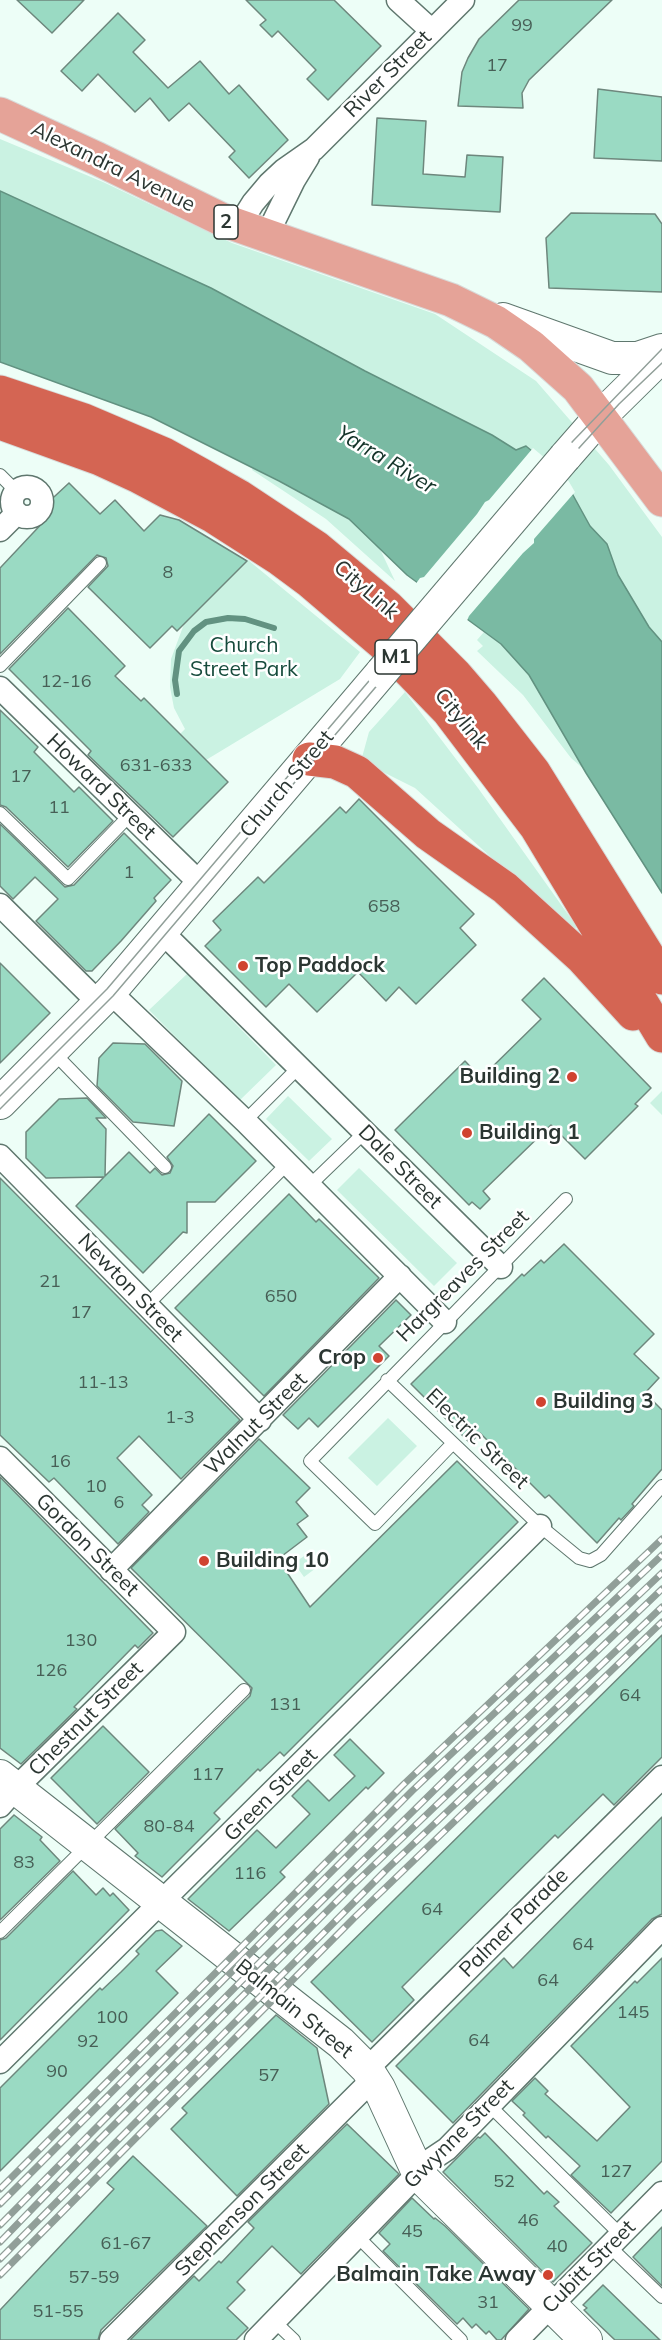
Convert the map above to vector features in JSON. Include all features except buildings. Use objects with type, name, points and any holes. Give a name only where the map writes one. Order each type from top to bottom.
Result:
[{"type":"highway","name":"CityLink","points":[[0,392],[84,420],[164,454],[239,496],[316,547],[388,607],[456,675],[534,772],[662,978]]},
{"type":"highway","name":"M1","points":[[0,423],[62,444],[137,476],[214,517],[278,558],[349,613],[420,680],[454,718],[662,1036]]},
{"type":"highway","points":[[309,759],[334,762],[357,772],[422,830],[505,888],[581,957],[662,1047]]},
{"type":"main road","name":"Alexandra Avenue","points":[[0,114],[252,232],[608,357],[638,358],[662,350]]},
{"type":"main road","name":"Alexandra Avenue","points":[[463,305],[496,322],[531,346],[578,388],[662,500]]},
{"type":"main road","name":"Church Street","points":[[0,1103],[105,997],[309,759],[375,658],[568,454],[600,417],[662,356]]},
{"type":"main road","name":"Balmain Street","points":[[5,1790],[88,1845],[341,2043],[370,2074],[393,2116],[408,2156],[419,2175],[586,2340]]},
{"type":"street","points":[[398,0],[432,31]]},
{"type":"street","name":"River Street","points":[[252,232],[294,180],[314,148],[463,0]]},
{"type":"street","points":[[0,530],[16,502]]},
{"type":"street","name":"Howard Street","points":[[0,688],[202,885]]},
{"type":"street","points":[[0,905],[244,1121],[445,1322]]},
{"type":"street","name":"Dale Street","points":[[162,932],[501,1267]]},
{"type":"street","name":"Newton Street","points":[[0,1156],[260,1420]]},
{"type":"street","name":"Walnut Street","points":[[111,1570],[400,1276]]},
{"type":"street","name":"Gordon Street","points":[[0,1458],[174,1632]]},
{"type":"street","name":"Green Street","points":[[0,2062],[540,1526]]},
{"type":"street","name":"Chestnut Street","points":[[5,1790],[174,1632]]},
{"type":"street","name":"Palmer Parade","points":[[370,2074],[662,1777]]},
{"type":"street","name":"Gwynne Street","points":[[256,2340],[419,2175],[432,2159],[447,2149],[662,1928]]},
{"type":"street","name":"Stephenson Street","points":[[111,2340],[370,2074]]},
{"type":"street","name":"Cubitt Street","points":[[517,2340],[662,2193]]},
{"type":"lane","points":[[0,475],[16,502]]},
{"type":"lane","name":"Citylink","points":[[278,558],[293,582],[433,714]]},
{"type":"lane","points":[[0,666],[100,563]]},
{"type":"lane","points":[[0,813],[68,879],[129,816]]},
{"type":"lane","points":[[52,1051],[165,1167]]},
{"type":"lane","points":[[244,1121],[299,1067]]},
{"type":"lane","points":[[309,1186],[364,1132]]},
{"type":"lane","points":[[147,1305],[287,1164]]},
{"type":"lane","name":"Hargreaves Street","points":[[453,1443],[375,1524],[310,1461],[566,1199]]},
{"type":"lane","name":"Electric Street","points":[[387,1380],[540,1526],[579,1558],[590,1561],[601,1556],[662,1486]]},
{"type":"lane","points":[[0,1932],[244,1690]]},
{"type":"lane","points":[[489,2105],[616,2241],[662,2297]]},
{"type":"lane","points":[[357,2237],[462,2340]]},
{"type":"lane","points":[[274,2321],[294,2340]]},
{"type":"green space","points":[[0,139],[103,182],[232,243],[435,314],[536,381],[609,465],[662,537],[662,642],[649,627],[618,575],[607,544],[590,526],[563,477],[527,446],[516,450],[492,435],[365,371],[211,288],[0,191]]},
{"type":"green space","points":[[253,468],[349,519],[380,549],[395,581],[326,519],[252,470]]},
{"type":"green space","name":"Church Street Park","points":[[248,560],[360,652],[340,679],[206,760],[180,734],[185,729],[174,708],[170,687],[171,659],[184,624]]},
{"type":"green space","points":[[484,632],[501,644],[529,675],[586,771],[571,758],[523,695],[477,651],[483,646],[477,640]]},
{"type":"green space","points":[[405,692],[478,788],[577,927],[571,930],[415,788],[361,761],[369,732]]},
{"type":"green space","points":[[187,974],[276,1065],[239,1101],[149,1010]]},
{"type":"green space","points":[[662,1091],[662,1115],[650,1103]]},
{"type":"green space","points":[[288,1096],[332,1139],[309,1161],[266,1119]]},
{"type":"green space","points":[[359,1168],[457,1263],[434,1286],[337,1190]]},
{"type":"green space","points":[[388,1418],[417,1446],[377,1486],[348,1458]]},
{"type":"green space","points":[[310,1552],[320,1565],[304,1577],[294,1563]]},
{"type":"water","name":"Yarra River","points":[[0,191],[211,288],[365,371],[492,435],[516,450],[526,446],[563,477],[590,526],[607,544],[618,575],[649,627],[662,642],[662,893],[586,773],[529,675],[501,644],[407,575],[349,519],[151,417],[0,362]]},
{"type":"pier","points":[[533,448],[565,475],[575,492],[534,539],[534,543],[469,616],[466,623],[415,585]]},
{"type":"waterway","points":[[177,694],[175,680],[179,651],[194,631],[206,622],[228,618],[245,619],[274,628]]},
{"type":"tram line","points":[[0,1096],[107,989],[573,441],[662,349]]},
{"type":"tram line","points":[[0,1109],[113,996],[579,448],[619,404],[662,363]]},
{"type":"railway","points":[[0,2189],[404,1784],[662,1539]]},
{"type":"railway","points":[[0,2204],[412,1791],[662,1555]]},
{"type":"railway","points":[[0,2225],[269,1953],[465,1760],[662,1573]]},
{"type":"railway","points":[[0,2242],[351,1887],[662,1589]]},
{"type":"railway","points":[[0,2259],[386,1870],[662,1607]]},
{"type":"railway","points":[[0,2275],[354,1918],[662,1622]]},
{"type":"place","name":"Top Paddock","points":[[243,966]]},
{"type":"place","name":"Building 2","points":[[572,1077]]},
{"type":"place","name":"Building 1","points":[[467,1133]]},
{"type":"place","name":"Crop","points":[[378,1358]]},
{"type":"place","name":"Building 3","points":[[541,1402]]},
{"type":"place","name":"Building 10","points":[[204,1561]]},
{"type":"place","name":"Balmain Take Away","points":[[548,2275]]}]
